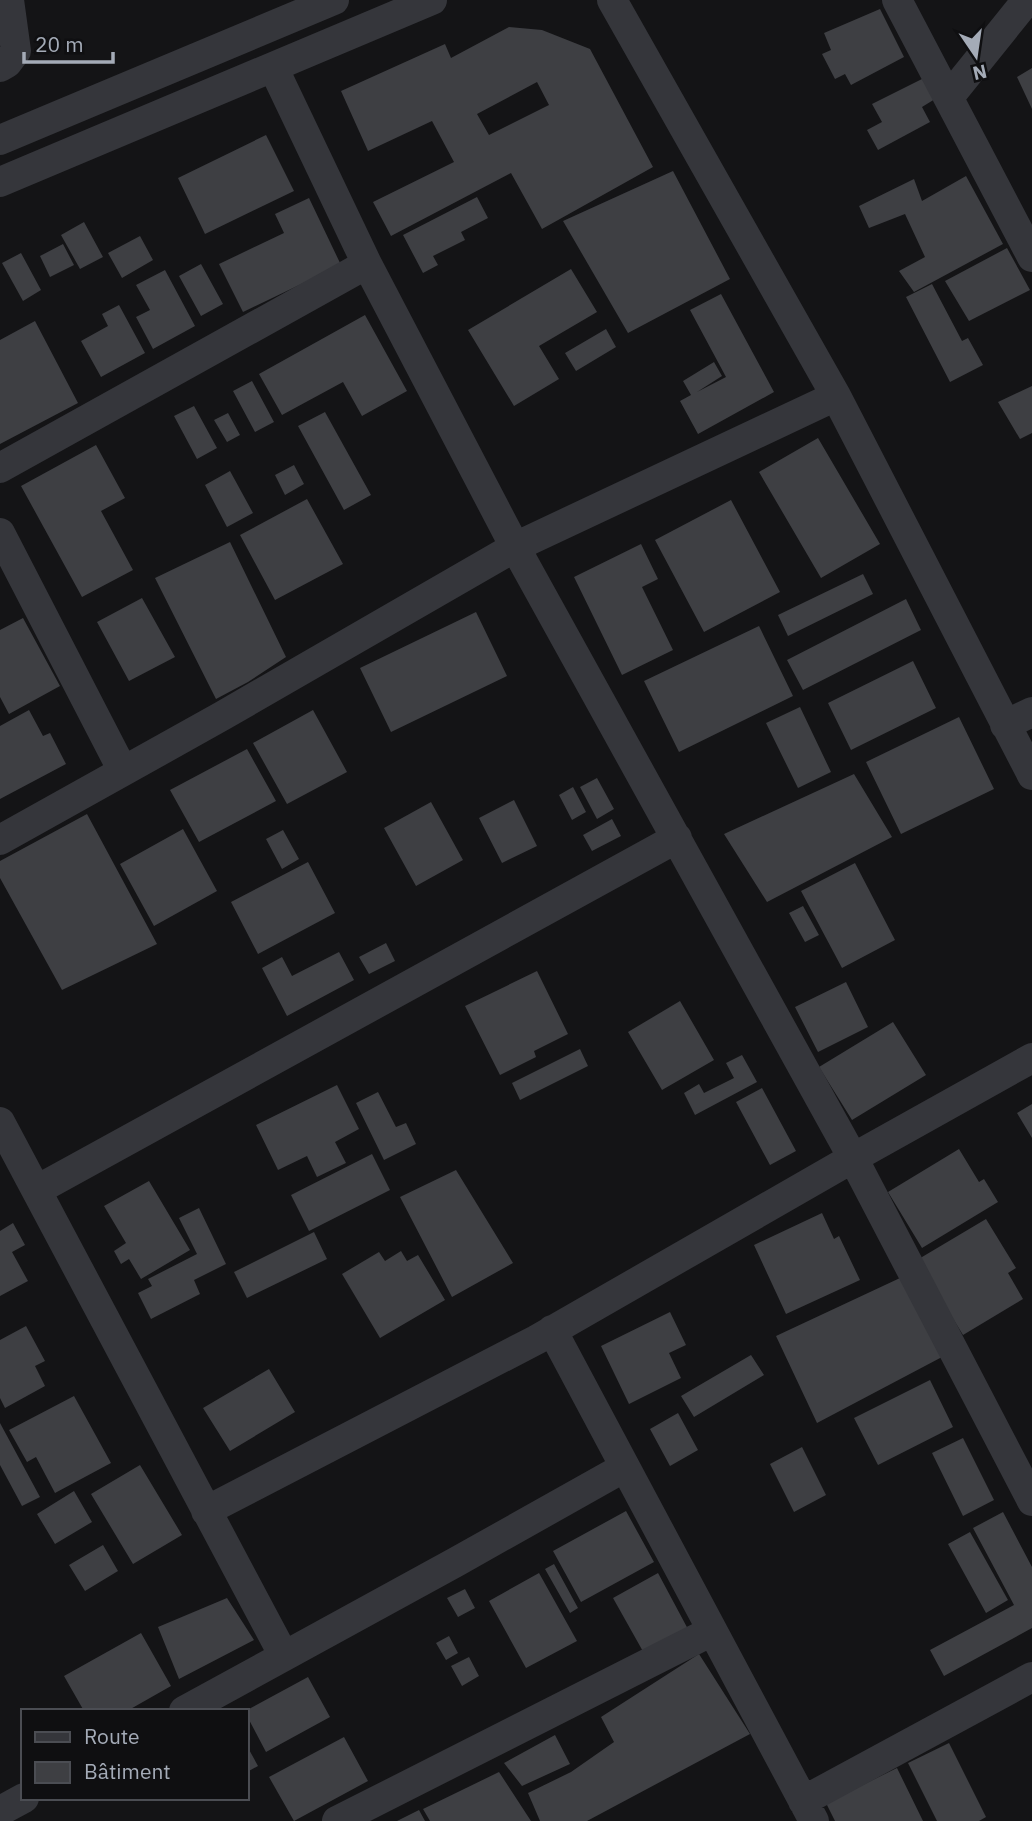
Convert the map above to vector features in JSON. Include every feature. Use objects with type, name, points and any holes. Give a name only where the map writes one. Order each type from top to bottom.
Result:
[{"type":"street","points":[[0,67],[7,63],[16,51],[9,0]]},
{"type":"street","points":[[0,141],[334,0]]},
{"type":"street","points":[[0,182],[432,0]]},
{"type":"street","points":[[612,0],[836,396],[1032,775]]},
{"type":"street","points":[[897,0],[1032,257]]},
{"type":"street","points":[[949,97],[1027,0]]},
{"type":"street","points":[[273,67],[368,264],[515,547],[853,1158],[1032,1501]]},
{"type":"street","points":[[0,468],[368,264]]},
{"type":"street","points":[[0,840],[515,547],[836,396]]},
{"type":"street","points":[[0,533],[123,772]]},
{"type":"street","points":[[1005,725],[1032,712]]},
{"type":"street","points":[[37,1190],[677,838]]},
{"type":"street","points":[[206,1511],[552,1330],[1032,1058]]},
{"type":"street","points":[[0,1122],[284,1656]]},
{"type":"street","points":[[552,1330],[808,1811],[1032,1676]]},
{"type":"street","points":[[188,1709],[625,1467]]},
{"type":"street","points":[[337,1821],[712,1631]]},
{"type":"street","points":[[0,1811],[21,1800]]},
{"type":"building","points":[[880,9],[904,57],[851,85],[845,74],[835,79],[822,54],[831,50],[824,33]]},
{"type":"building","points":[[509,27],[542,30],[590,49],[653,167],[542,229],[511,173],[391,236],[373,202],[454,162],[432,121],[368,151],[341,91],[445,44],[451,58]],"holes":[[[537,82],[549,105],[489,135],[477,114]]]},
{"type":"building","points":[[1032,68],[1032,109],[1017,77]]},
{"type":"building","points":[[922,79],[935,99],[922,107],[930,122],[878,150],[867,130],[882,122],[872,104]]},
{"type":"building","points":[[266,135],[294,191],[205,234],[178,178]]},
{"type":"building","points":[[673,171],[730,279],[628,333],[563,221]]},
{"type":"building","points":[[966,176],[1003,244],[914,292],[899,271],[925,257],[905,214],[869,228],[859,206],[914,179],[922,201]]},
{"type":"building","points":[[477,197],[488,218],[461,232],[465,240],[433,256],[438,265],[423,273],[403,235]]},
{"type":"building","points":[[309,198],[341,265],[243,312],[219,264],[284,233],[275,214]]},
{"type":"building","points":[[84,222],[103,257],[80,269],[61,235]]},
{"type":"building","points":[[140,236],[153,260],[122,278],[108,253]]},
{"type":"building","points":[[63,244],[74,265],[50,277],[40,256]]},
{"type":"building","points":[[1007,248],[1030,290],[969,321],[945,281]]},
{"type":"building","points":[[21,253],[41,290],[23,301],[2,263]]},
{"type":"building","points":[[201,264],[223,304],[201,316],[179,276]]},
{"type":"building","points":[[571,269],[597,312],[539,346],[559,379],[514,406],[468,330]]},
{"type":"building","points":[[165,270],[195,326],[153,349],[136,317],[150,310],[136,285]]},
{"type":"building","points":[[932,284],[962,341],[968,338],[983,365],[950,382],[906,297]]},
{"type":"building","points":[[721,294],[774,392],[698,434],[680,401],[691,395],[683,381],[714,362],[722,376],[697,392],[726,377],[690,310]]},
{"type":"building","points":[[119,305],[145,353],[101,377],[81,341],[108,326],[102,314]]},
{"type":"building","points":[[365,315],[407,391],[362,416],[343,382],[282,415],[259,374]]},
{"type":"building","points":[[35,321],[78,403],[0,444],[0,340]]},
{"type":"building","points":[[606,329],[616,347],[576,371],[565,353]]},
{"type":"building","points":[[252,381],[274,422],[255,432],[233,391]]},
{"type":"building","points":[[1032,386],[1032,433],[1020,439],[998,402]]},
{"type":"building","points":[[194,406],[217,448],[197,459],[174,416]]},
{"type":"building","points":[[325,412],[371,495],[344,510],[298,426]]},
{"type":"building","points":[[228,413],[240,435],[227,442],[214,420]]},
{"type":"building","points":[[818,438],[880,544],[821,578],[759,472]]},
{"type":"building","points":[[96,445],[125,498],[101,511],[133,570],[82,597],[21,486]]},
{"type":"building","points":[[294,465],[304,484],[285,495],[275,475]]},
{"type":"building","points":[[230,471],[253,513],[227,527],[205,485]]},
{"type":"building","points":[[307,499],[343,564],[275,600],[240,535]]},
{"type":"building","points":[[731,500],[780,592],[704,632],[655,540]]},
{"type":"building","points":[[230,542],[286,657],[216,699],[155,578]]},
{"type":"building","points":[[641,544],[658,579],[642,587],[673,650],[622,675],[574,577]]},
{"type":"building","points":[[863,574],[873,594],[788,636],[778,615]]},
{"type":"building","points":[[142,598],[175,657],[129,681],[97,622]]},
{"type":"building","points":[[906,599],[921,630],[803,690],[787,660]]},
{"type":"building","points":[[476,612],[507,676],[391,732],[360,668]]},
{"type":"building","points":[[23,618],[60,686],[9,714],[0,697],[0,630]]},
{"type":"building","points":[[759,626],[793,696],[679,752],[644,681]]},
{"type":"building","points":[[913,661],[936,708],[851,750],[828,703]]},
{"type":"building","points":[[800,707],[831,772],[798,788],[766,723]]},
{"type":"building","points":[[29,710],[43,736],[50,733],[66,764],[0,799],[0,726]]},
{"type":"building","points":[[313,710],[347,772],[287,804],[253,743]]},
{"type":"building","points":[[959,717],[994,789],[901,834],[866,762]]},
{"type":"building","points":[[247,749],[276,801],[199,842],[170,790]]},
{"type":"building","points":[[854,774],[892,837],[767,902],[724,834]]},
{"type":"building","points":[[597,778],[614,809],[597,819],[580,787]]},
{"type":"building","points":[[573,787],[586,812],[572,820],[559,795]]},
{"type":"building","points":[[514,800],[537,846],[502,863],[479,818]]},
{"type":"building","points":[[431,802],[463,860],[416,886],[384,828]]},
{"type":"building","points":[[87,814],[157,944],[62,990],[0,878],[0,861]]},
{"type":"building","points":[[612,819],[621,836],[592,851],[583,835]]},
{"type":"building","points":[[183,829],[217,891],[154,926],[120,864]]},
{"type":"building","points":[[283,830],[299,859],[282,869],[266,839]]},
{"type":"building","points":[[308,862],[335,913],[258,954],[231,902]]},
{"type":"building","points":[[855,863],[895,940],[842,968],[801,891]]},
{"type":"building","points":[[803,906],[819,935],[805,942],[789,913]]},
{"type":"building","points":[[386,943],[395,961],[369,974],[359,957]]},
{"type":"building","points":[[339,952],[354,980],[287,1016],[262,968],[282,957],[292,976]]},
{"type":"building","points":[[537,971],[568,1034],[534,1051],[536,1057],[500,1075],[465,1006]]},
{"type":"building","points":[[846,982],[868,1027],[818,1052],[795,1007]]},
{"type":"building","points":[[680,1001],[714,1060],[662,1090],[628,1032]]},
{"type":"building","points":[[893,1022],[926,1075],[852,1120],[819,1067]]},
{"type":"building","points":[[580,1049],[588,1066],[520,1100],[512,1083]]},
{"type":"building","points":[[742,1055],[757,1082],[695,1115],[684,1093],[699,1084],[704,1093],[734,1078],[726,1063]]},
{"type":"building","points":[[337,1085],[359,1129],[335,1142],[346,1163],[317,1177],[307,1156],[278,1170],[256,1125]]},
{"type":"building","points":[[762,1088],[796,1151],[770,1165],[736,1102]]},
{"type":"building","points":[[378,1092],[396,1127],[406,1123],[416,1144],[384,1160],[356,1103]]},
{"type":"building","points":[[1032,1104],[1032,1138],[1017,1113]]},
{"type":"building","points":[[959,1149],[979,1182],[984,1179],[998,1202],[922,1248],[888,1192]]},
{"type":"building","points":[[372,1154],[390,1190],[309,1231],[291,1195]]},
{"type":"building","points":[[456,1170],[513,1263],[452,1297],[400,1197]]},
{"type":"building","points":[[149,1181],[190,1250],[141,1279],[129,1259],[121,1264],[114,1251],[126,1243],[104,1206]]},
{"type":"building","points":[[199,1208],[226,1264],[194,1280],[200,1294],[151,1319],[138,1293],[152,1286],[148,1279],[197,1254],[179,1218]]},
{"type":"building","points":[[822,1213],[834,1239],[839,1236],[860,1280],[786,1314],[754,1245]]},
{"type":"building","points":[[986,1219],[1016,1268],[1008,1273],[1023,1299],[963,1335],[917,1260]]},
{"type":"building","points":[[13,1223],[25,1245],[12,1252],[28,1281],[0,1296],[0,1231]]},
{"type":"building","points":[[314,1232],[327,1259],[247,1298],[234,1272]]},
{"type":"building","points":[[401,1251],[407,1261],[418,1255],[445,1300],[380,1338],[342,1274],[379,1252],[385,1261]]},
{"type":"building","points":[[900,1278],[942,1357],[817,1423],[776,1336]]},
{"type":"building","points":[[670,1312],[686,1345],[669,1353],[681,1378],[629,1404],[601,1346]]},
{"type":"building","points":[[26,1326],[45,1361],[35,1366],[45,1386],[5,1408],[0,1398],[0,1340]]},
{"type":"building","points":[[751,1355],[764,1375],[694,1417],[681,1396]]},
{"type":"building","points":[[269,1369],[295,1412],[230,1451],[203,1408]]},
{"type":"building","points":[[930,1380],[953,1427],[878,1465],[854,1418]]},
{"type":"building","points":[[74,1396],[111,1463],[55,1493],[36,1457],[27,1462],[9,1430]]},
{"type":"building","points":[[678,1413],[698,1450],[670,1466],[650,1429]]},
{"type":"building","points":[[0,1423],[40,1497],[22,1506],[0,1465]]},
{"type":"building","points":[[963,1438],[994,1500],[963,1516],[932,1453]]},
{"type":"building","points":[[802,1447],[826,1495],[794,1512],[770,1464]]},
{"type":"building","points":[[140,1465],[182,1535],[133,1564],[91,1494]]},
{"type":"building","points":[[74,1491],[92,1522],[55,1544],[37,1514]]},
{"type":"building","points":[[626,1511],[654,1562],[581,1602],[553,1551]]},
{"type":"building","points":[[1003,1512],[1032,1567],[1032,1628],[944,1676],[930,1650],[1014,1605],[973,1528]]},
{"type":"building","points":[[970,1532],[1008,1600],[986,1613],[948,1544]]},
{"type":"building","points":[[103,1545],[118,1571],[85,1591],[69,1565]]},
{"type":"building","points":[[554,1564],[578,1608],[570,1613],[545,1569]]},
{"type":"building","points":[[539,1573],[577,1641],[526,1668],[489,1601]]},
{"type":"building","points":[[658,1573],[689,1631],[645,1655],[613,1598]]},
{"type":"building","points":[[465,1589],[475,1608],[458,1617],[447,1598]]},
{"type":"building","points":[[227,1598],[254,1640],[179,1679],[158,1627]]},
{"type":"building","points":[[141,1633],[171,1686],[131,1709],[83,1709],[64,1676]]},
{"type":"building","points":[[449,1636],[458,1653],[446,1660],[436,1643]]},
{"type":"building","points":[[699,1654],[750,1734],[587,1821],[540,1821],[528,1793],[571,1772],[614,1742],[601,1717]]},
{"type":"building","points":[[469,1657],[479,1676],[462,1686],[451,1666]]},
{"type":"building","points":[[308,1677],[330,1717],[266,1752],[248,1718],[248,1709]]},
{"type":"building","points":[[555,1735],[570,1764],[522,1786],[504,1763]]},
{"type":"building","points":[[344,1737],[368,1781],[294,1821],[269,1777]]},
{"type":"building","points":[[949,1743],[986,1817],[979,1821],[937,1821],[908,1763]]},
{"type":"building","points":[[248,1748],[258,1766],[248,1771]]},
{"type":"building","points":[[897,1768],[923,1821],[835,1821],[826,1803]]},
{"type":"building","points":[[499,1772],[531,1821],[430,1821],[423,1809]]},
{"type":"building","points":[[419,1810],[425,1821],[397,1821]]}]
